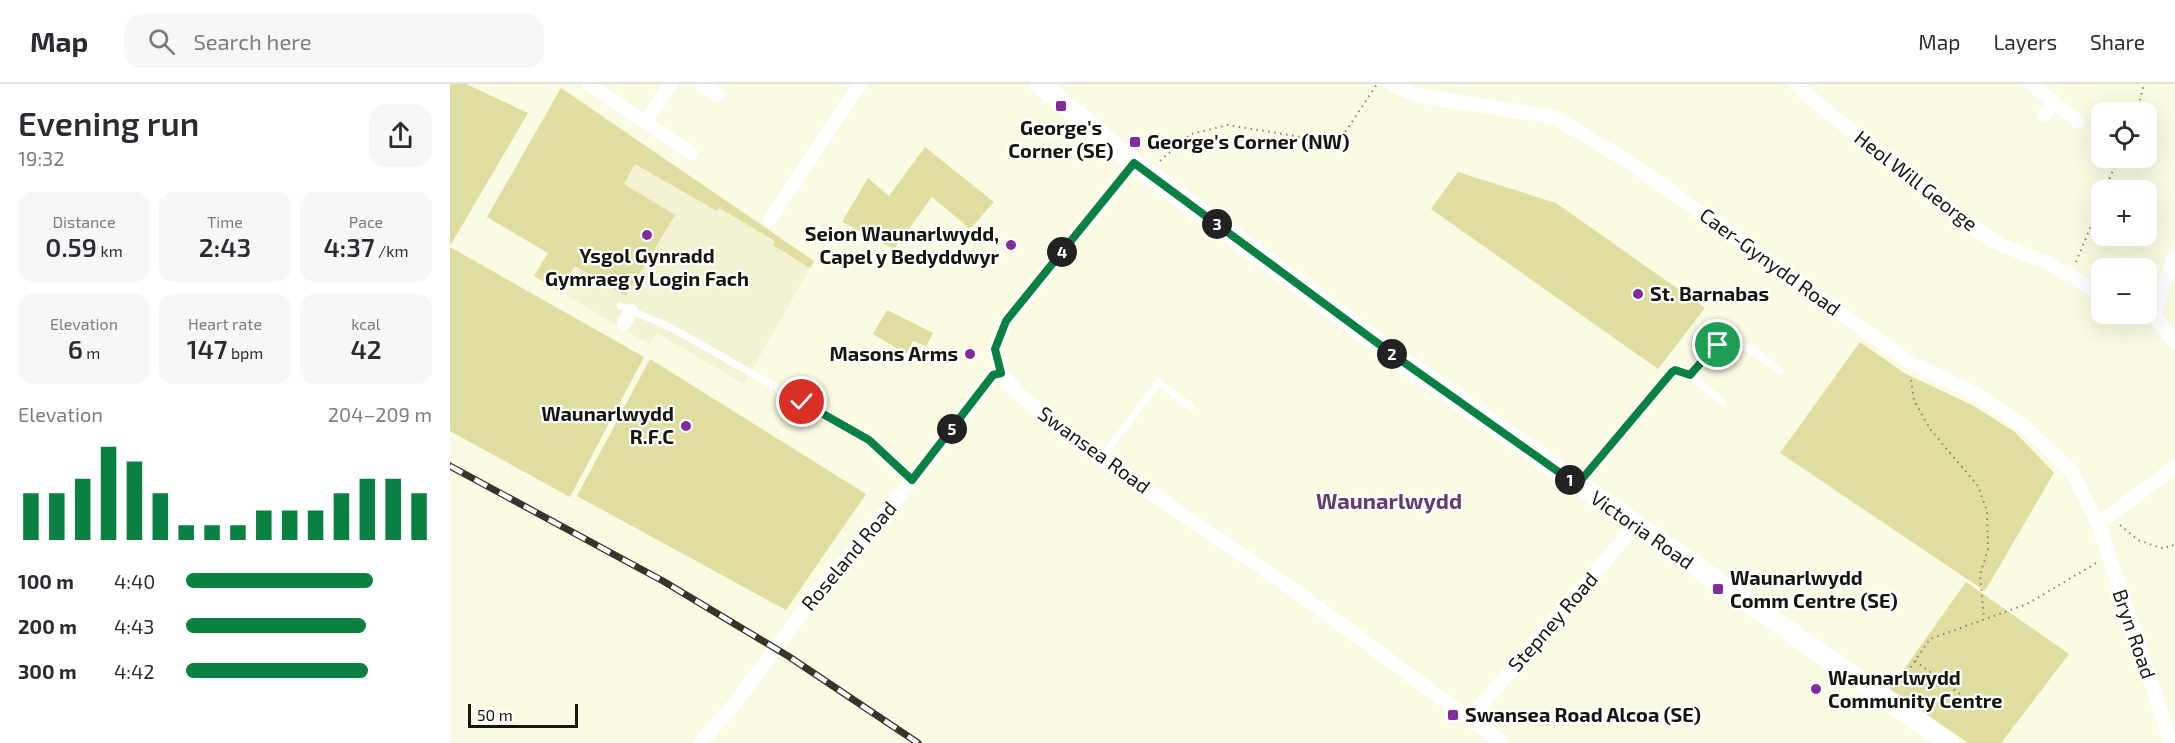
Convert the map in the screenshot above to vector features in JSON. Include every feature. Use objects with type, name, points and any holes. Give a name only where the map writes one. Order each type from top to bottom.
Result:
[{"type":"main road","points":[[1040,84],[1141,168]]},
{"type":"main road","name":"Victoria Road","points":[[1141,168],[1395,356],[1949,743]]},
{"type":"street","points":[[588,84],[691,153]]},
{"type":"street","points":[[645,123],[671,84]]},
{"type":"street","points":[[702,84],[718,95]]},
{"type":"street","points":[[770,220],[786,209],[860,84]]},
{"type":"street","name":"Caer-Gynydd Road","points":[[1391,84],[1415,95],[1554,117],[1649,176],[1909,362],[1977,395],[2024,426],[2072,472],[2098,524]]},
{"type":"street","name":"Heol Will George","points":[[1795,84],[1968,224],[1999,244],[2046,262],[2091,288]]},
{"type":"street","points":[[2031,84],[2077,121]]},
{"type":"street","points":[[2044,115],[2054,102]]},
{"type":"street","points":[[1001,373],[995,349],[1006,321],[1141,168]]},
{"type":"street","points":[[2157,300],[2175,256]]},
{"type":"street","points":[[624,324],[626,309]]},
{"type":"street","points":[[2157,321],[2175,343]]},
{"type":"street","name":"Swansea Road","points":[[1001,373],[1019,394],[1069,437],[1298,592],[1470,718],[1498,742]]},
{"type":"street","name":"Roseland Road","points":[[700,743],[736,702],[816,594],[912,480],[993,375],[1001,373]]},
{"type":"street","points":[[2098,524],[2175,467]]},
{"type":"street","name":"Bryn Road","points":[[2098,524],[2171,743]]},
{"type":"street","name":"Stepney Road","points":[[1470,718],[1636,525]]},
{"type":"lane","points":[[626,309],[670,327],[869,440],[912,480]]},
{"type":"lane","points":[[1690,375],[1712,350],[1727,343],[1749,349],[1780,371]]},
{"type":"lane","points":[[1577,485],[1675,370],[1690,375],[1722,402]]},
{"type":"lane","points":[[1101,459],[1159,382],[1191,407]]},
{"type":"path","points":[[1141,168],[1191,134],[1228,125],[1338,143],[1377,84]]},
{"type":"path","points":[[2140,102],[2144,84]]},
{"type":"path","points":[[2070,276],[2091,225]]},
{"type":"path","points":[[1909,362],[1914,400],[1930,429],[1978,486],[1987,512],[1988,549],[1980,574],[1984,618]]},
{"type":"path","points":[[2110,515],[2138,540],[2144,540],[2164,549],[2171,545],[2175,546]]},
{"type":"path","points":[[1887,700],[1930,639],[2027,604],[2092,565],[2108,558]]},
{"type":"path","points":[[1915,661],[1966,698]]},
{"type":"shaded area","points":[[450,84],[466,84],[528,113],[450,246]]},
{"type":"shaded area","name":"Ysgol Gynradd Gymraeg y Login Fach","points":[[561,88],[814,261],[744,384],[657,333],[650,345],[534,276],[548,253],[487,217]]},
{"type":"shaded area","points":[[561,88],[814,261],[810,268],[773,245],[775,241],[719,208],[717,211],[635,164],[624,184],[675,215],[626,296],[575,266],[559,291],[534,276],[548,253],[487,217]]},
{"type":"shaded area","points":[[925,147],[994,202],[970,229],[932,197],[894,249],[842,222],[868,178],[889,196]]},
{"type":"shaded area","points":[[1458,172],[1556,203],[1705,308],[1658,369],[1431,209]]},
{"type":"shaded area","points":[[450,247],[644,357],[570,497],[450,431]]},
{"type":"shaded area","points":[[887,310],[933,333],[926,346],[913,341],[906,354],[873,334]]},
{"type":"shaded area","points":[[1860,342],[1904,373],[1972,405],[2015,432],[2054,473],[1985,591],[1780,453]]},
{"type":"shaded area","name":"Waunarlwydd R.F.C","points":[[650,359],[866,494],[786,610],[577,496]]},
{"type":"shaded area","points":[[1966,582],[2069,654],[2001,743],[1968,743],[1890,689]]},
{"type":"railway","points":[[450,466],[663,581],[788,656],[918,743]]},
{"type":"place","name":"George's Corner (SE)","points":[[1061,106]]},
{"type":"place","name":"George's Corner (NW)","points":[[1135,142]]},
{"type":"place","name":"Ysgol Gynradd Gymraeg y Login Fach","points":[[647,235]]},
{"type":"place","name":"Seion Waunarlwydd, Capel y Bedyddwyr","points":[[1011,245]]},
{"type":"place","name":"St. Barnabas","points":[[1638,294]]},
{"type":"place","name":"Masons Arms","points":[[970,354]]},
{"type":"place","name":"Waunarlwydd R.F.C","points":[[686,426]]},
{"type":"place","name":"Waunarlwydd Comm Centre (SE)","points":[[1718,589]]},
{"type":"place","name":"Waunarlwydd Community Centre","points":[[1816,689]]},
{"type":"place","name":"Swansea Road Alcoa (SE)","points":[[1453,715]]},
{"type":"district","name":"Waunarlwydd","points":[[1389,501]]},
{"type":"route","points":[[802,402],[869,440],[912,480],[993,375],[1001,373],[995,349],[1006,321],[1134,163],[1395,356],[1577,485],[1672,372],[1675,370],[1690,375],[1718,345]]}]
